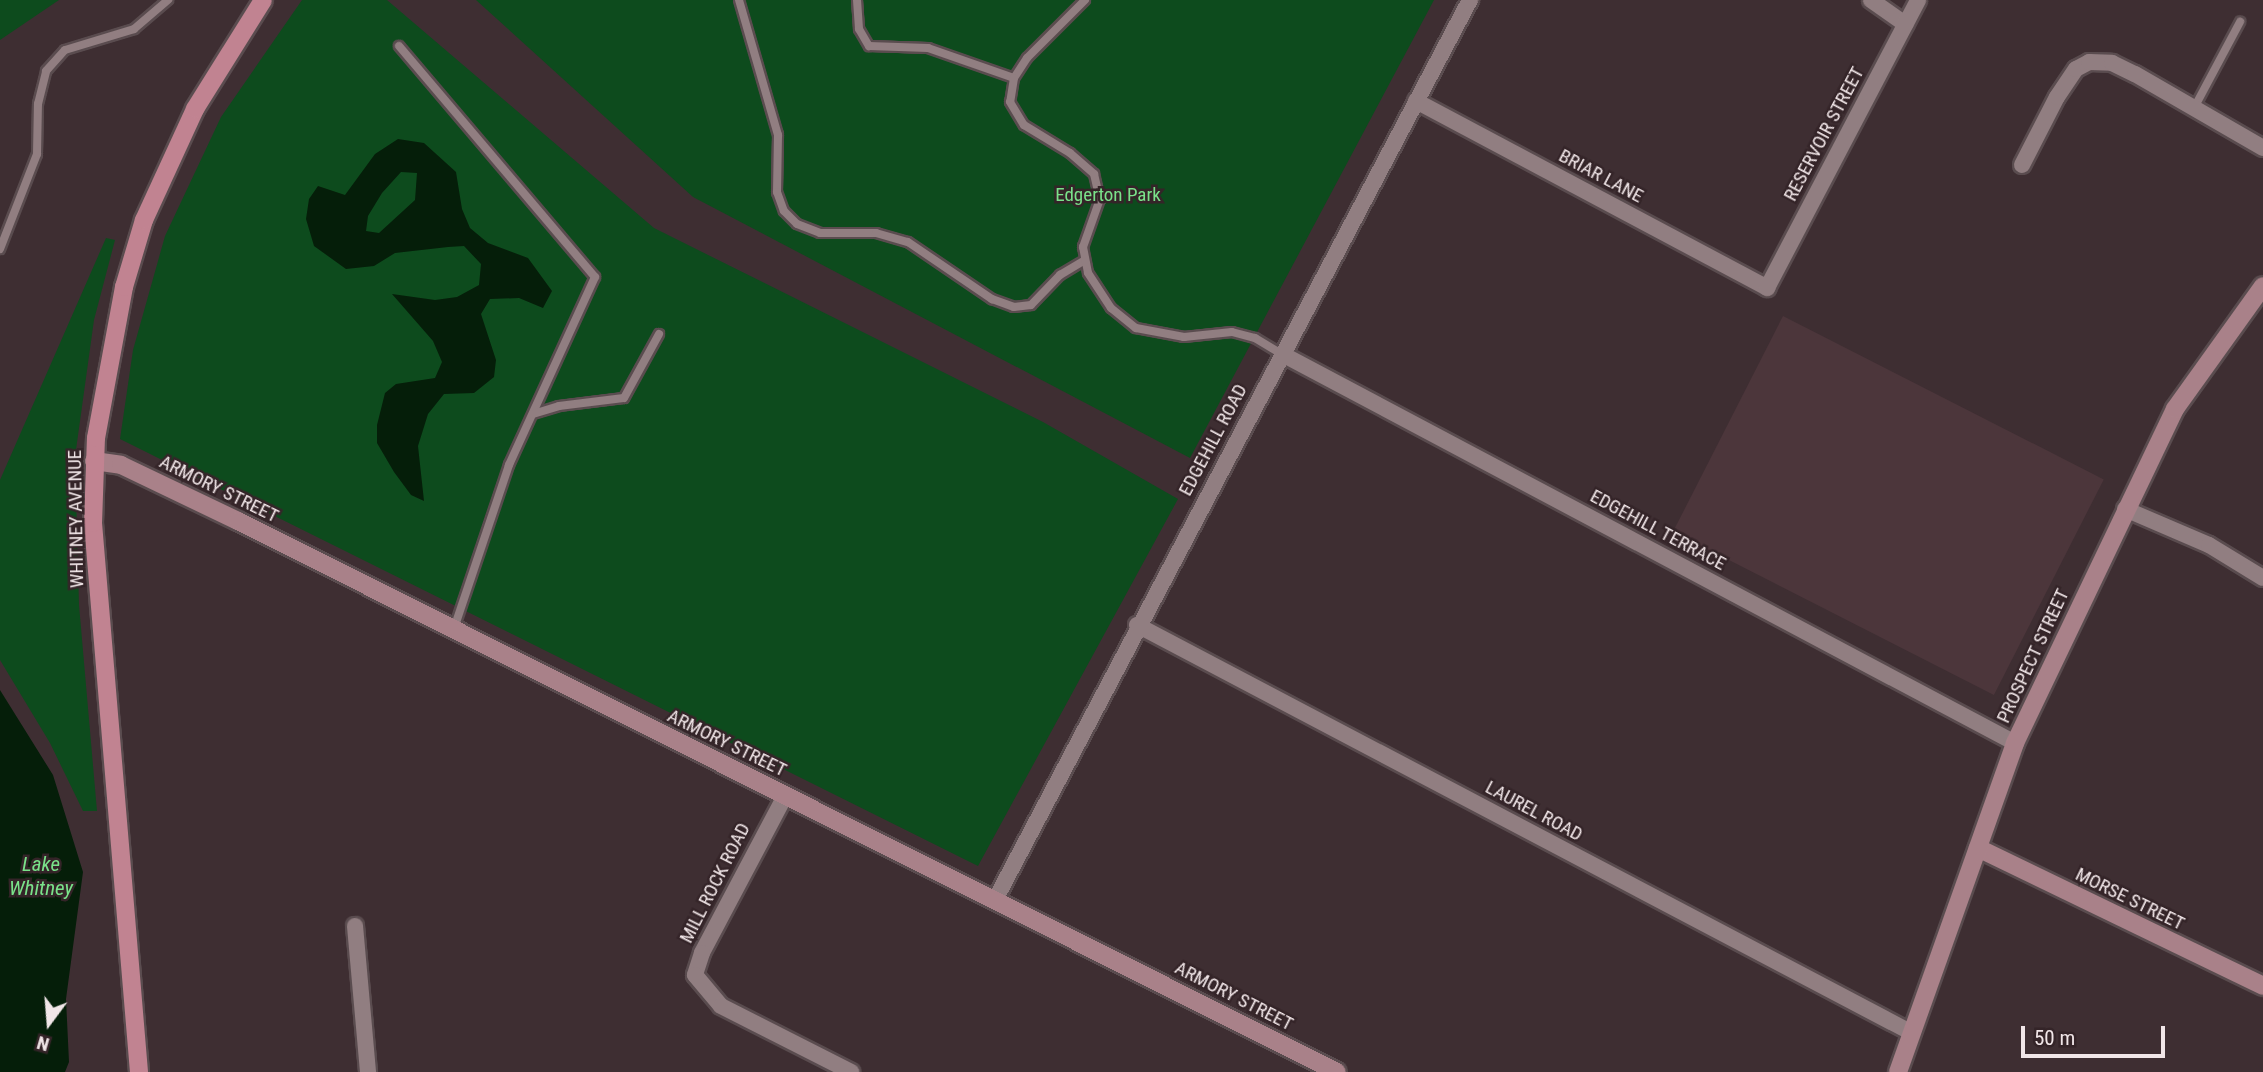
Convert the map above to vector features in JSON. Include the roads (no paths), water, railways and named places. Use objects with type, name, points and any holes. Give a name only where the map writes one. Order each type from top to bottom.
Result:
[{"type":"main road","name":"WHITNEY AVENUE","points":[[139,1072],[93,523],[94,461],[109,356],[144,220],[195,109],[263,0]]},
{"type":"main road","name":"PROSPECT STREET","points":[[1898,1072],[2015,743],[2175,409],[2263,286]]},
{"type":"main road","name":"ARMORY STREET","points":[[94,461],[121,465],[1337,1072]]},
{"type":"main road","name":"MORSE STREET","points":[[1978,849],[2263,986]]},
{"type":"street","name":"EDGEHILL ROAD","points":[[995,900],[1137,625],[1470,0]]},
{"type":"street","points":[[1871,0],[1905,24]]},
{"type":"street","name":"RESERVOIR STREET","points":[[1767,288],[1918,0]]},
{"type":"street","points":[[2022,165],[2057,97],[2076,69],[2089,62],[2112,63],[2263,148]]},
{"type":"street","name":"BRIAR LANE","points":[[1416,101],[1767,288]]},
{"type":"street","name":"EDGEHILL TERRACE","points":[[1282,354],[2015,743]]},
{"type":"street","points":[[2125,509],[2209,545],[2263,578]]},
{"type":"street","name":"LAUREL ROAD","points":[[1137,625],[1912,1032]]},
{"type":"street","name":"MILL ROCK ROAD","points":[[785,796],[702,953],[695,975],[721,1006],[850,1072]]},
{"type":"street","points":[[355,926],[368,1072]]},
{"type":"lane","points":[[0,249],[37,154],[38,104],[46,71],[65,50],[134,29],[167,0]]},
{"type":"lane","points":[[739,0],[778,135],[778,197],[797,223],[820,233],[876,233],[908,242],[992,299],[1014,307],[1031,305],[1060,275],[1083,261],[1100,199],[1099,186],[1083,163],[1017,118],[1010,102],[1014,78],[1027,58],[1085,0]]},
{"type":"lane","points":[[857,0],[859,29],[869,46],[928,48],[1014,78]]},
{"type":"lane","points":[[2194,108],[2240,22]]},
{"type":"lane","points":[[399,46],[595,277],[509,465],[453,631]]},
{"type":"lane","points":[[1083,261],[1111,308],[1136,328],[1184,337],[1232,332],[1255,338],[1282,354]]},
{"type":"lane","points":[[533,414],[624,398],[659,334]]},
{"type":"water","points":[[398,139],[424,143],[456,172],[462,209],[470,228],[488,243],[528,258],[552,291],[543,308],[519,298],[490,299],[481,314],[496,360],[494,377],[474,393],[444,394],[428,414],[418,446],[424,501],[411,495],[394,472],[377,443],[377,425],[385,393],[396,384],[435,378],[442,362],[433,341],[392,294],[435,300],[457,297],[479,285],[481,264],[464,246],[395,253],[374,266],[346,269],[314,246],[306,219],[309,199],[318,186],[345,195],[375,154]],"holes":[[[401,172],[417,173],[415,200],[379,233],[366,231],[368,216],[382,193]]]},
{"type":"water","name":"Lake Whitney","points":[[0,690],[53,775],[83,872],[66,999],[69,1062],[65,1072],[0,1072]]},
{"type":"park label","name":"Edgerton Park","points":[[1108,195]]}]
